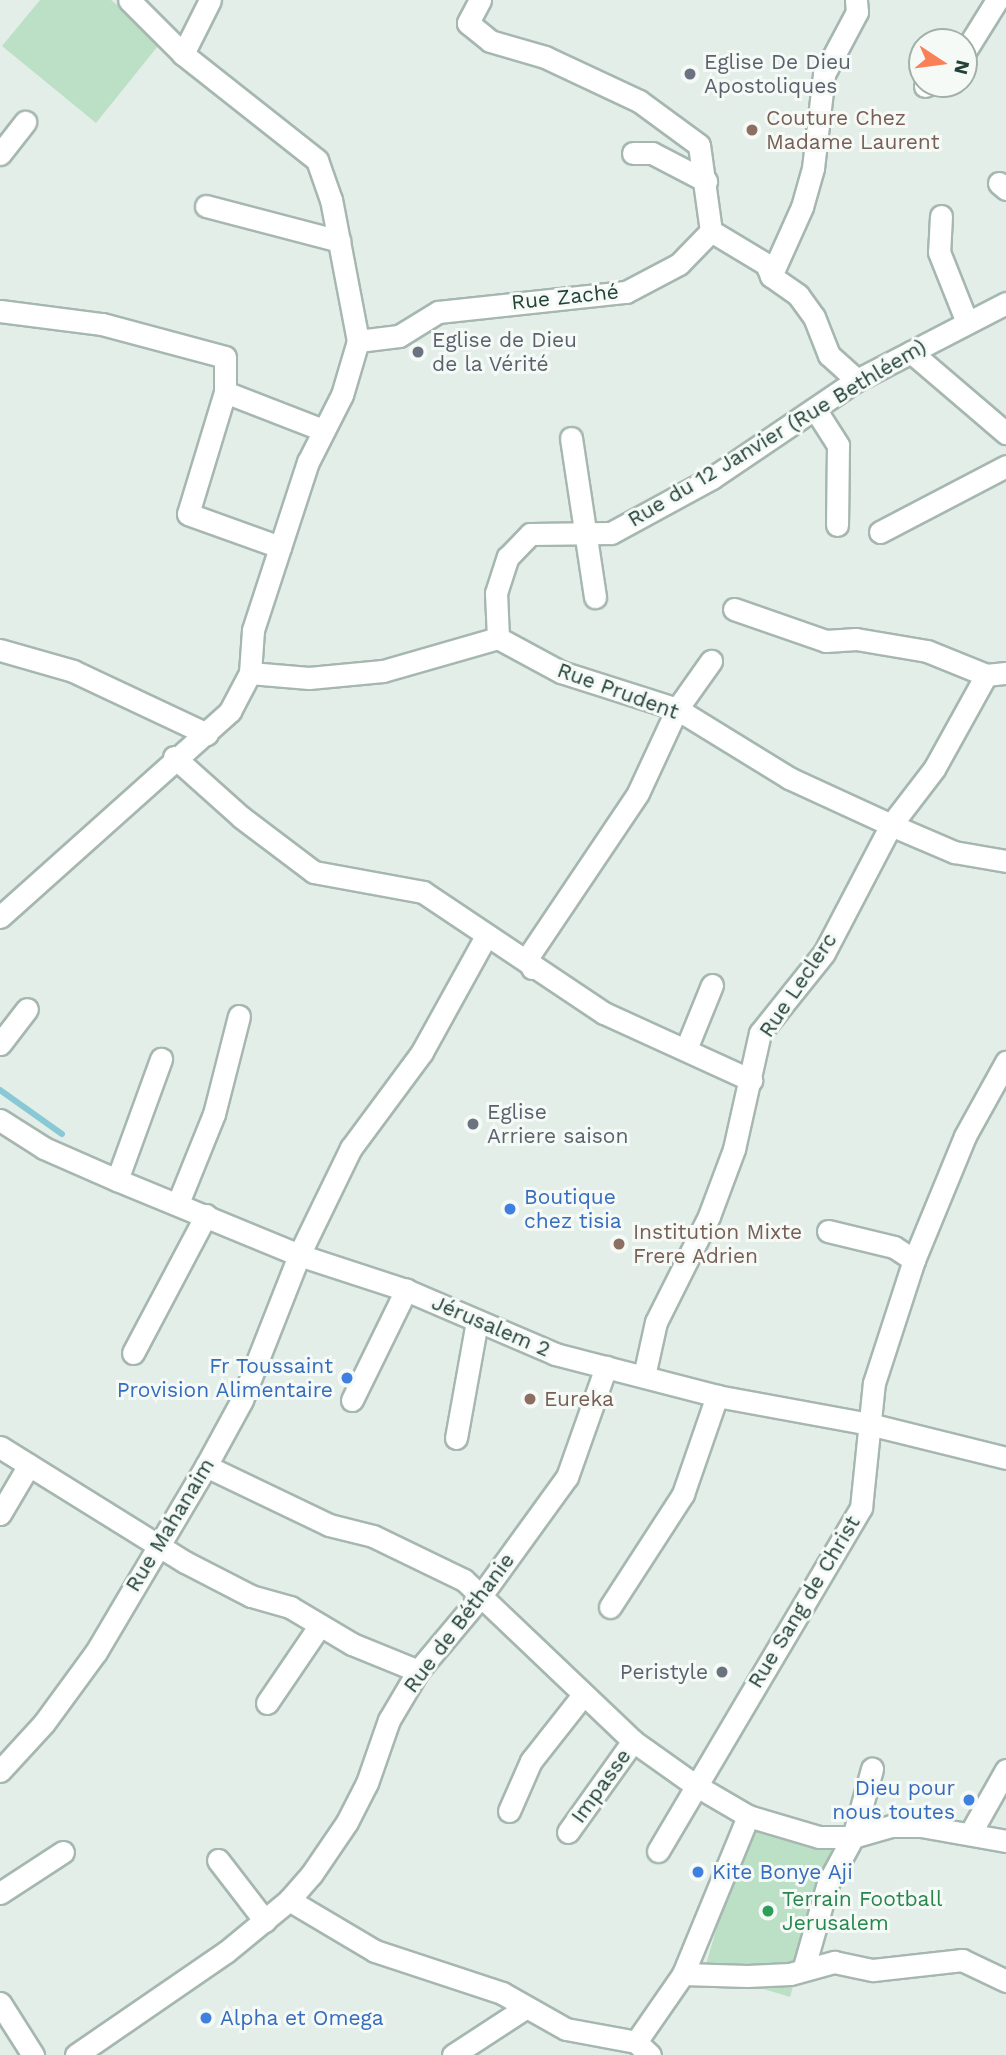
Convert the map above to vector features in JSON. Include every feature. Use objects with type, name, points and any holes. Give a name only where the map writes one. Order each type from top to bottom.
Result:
[{"type":"street","points":[[0,917],[174,757],[207,734],[230,711],[250,673],[253,630],[280,547],[323,430],[342,395],[358,341],[339,241],[317,160],[183,54],[129,0]]},
{"type":"street","points":[[183,54],[211,0]]},
{"type":"street","points":[[480,0],[468,23],[491,41],[545,57],[639,101],[675,123],[699,145],[711,231],[766,264],[771,275],[798,295],[814,317],[829,355],[857,380]]},
{"type":"street","points":[[771,275],[802,207],[813,168],[824,74],[857,12],[856,0]]},
{"type":"street","points":[[978,31],[997,0]]},
{"type":"street","points":[[0,154],[25,122]]},
{"type":"street","points":[[633,153],[652,153],[706,181]]},
{"type":"street","points":[[206,206],[339,241]]},
{"type":"street","points":[[941,216],[939,252],[966,320]]},
{"type":"street","name":"Rue Zaché","points":[[358,341],[399,335],[438,312],[626,292],[679,264],[711,231]]},
{"type":"street","name":"Rue du 12 Janvier (Rue Bethléem)","points":[[498,638],[496,593],[508,557],[530,534],[585,537],[611,533],[712,478],[857,380],[966,320],[1006,303]]},
{"type":"street","points":[[0,312],[102,324],[225,357],[225,392],[188,514],[280,547]]},
{"type":"street","points":[[911,352],[1006,433]]},
{"type":"street","points":[[225,392],[323,430]]},
{"type":"street","points":[[815,409],[838,445],[837,526]]},
{"type":"street","points":[[571,438],[595,597]]},
{"type":"street","points":[[880,532],[1006,466]]},
{"type":"street","points":[[734,609],[826,641],[856,639],[927,651],[996,674]]},
{"type":"street","points":[[250,673],[309,678],[383,671],[498,638]]},
{"type":"street","name":"Rue Prudent","points":[[498,638],[561,672],[677,709],[789,778],[891,825],[954,852],[1006,861]]},
{"type":"street","points":[[0,650],[73,671],[207,734]]},
{"type":"street","points":[[532,968],[528,957],[638,793],[677,709],[711,661]]},
{"type":"street","name":"Rue Leclerc","points":[[644,1376],[656,1322],[709,1216],[734,1149],[760,1032],[824,953],[891,825],[934,769],[996,674]]},
{"type":"street","points":[[174,757],[241,817],[314,872],[423,892],[532,968],[604,1013],[751,1080]]},
{"type":"street","name":"Rue Mahanaim","points":[[0,1772],[44,1723],[96,1652],[157,1544],[206,1466],[242,1400],[299,1255],[351,1148],[422,1052],[486,936]]},
{"type":"street","points":[[686,1049],[712,985]]},
{"type":"street","points":[[0,1044],[27,1009]]},
{"type":"street","points":[[178,1203],[214,1114],[239,1016]]},
{"type":"street","points":[[117,1180],[160,1059]]},
{"type":"street","name":"Rue Sang de Christ","points":[[658,1851],[861,1508],[874,1383],[914,1260],[965,1136],[1006,1062]]},
{"type":"street","name":"Jérusalem 2","points":[[0,1120],[44,1148],[117,1180],[299,1255],[406,1290],[555,1354],[718,1396],[869,1424],[1006,1458]]},
{"type":"street","points":[[133,1353],[206,1215]]},
{"type":"street","points":[[828,1231],[894,1247],[914,1260]]},
{"type":"street","points":[[352,1400],[406,1290]]},
{"type":"street","points":[[456,1438],[477,1321]]},
{"type":"street","name":"Rue de Béthanie","points":[[76,2055],[265,1921],[289,1900],[347,1822],[367,1783],[389,1720],[418,1671],[480,1597],[567,1477],[606,1367]]},
{"type":"street","points":[[610,1606],[683,1494],[718,1396]]},
{"type":"street","points":[[0,1447],[157,1544],[251,1596],[290,1606],[320,1625],[418,1671]]},
{"type":"street","points":[[0,1514],[29,1465]]},
{"type":"street","points":[[206,1466],[329,1525],[373,1536],[464,1580],[633,1741],[695,1786],[748,1816],[819,1837],[853,1837],[891,1826],[971,1832],[1006,1841]]},
{"type":"street","points":[[267,1703],[320,1625]]},
{"type":"street","points":[[509,1811],[531,1761],[583,1695]]},
{"type":"street","name":"Impasse","points":[[568,1832],[633,1741]]},
{"type":"street","points":[[804,1967],[828,1883],[853,1837],[872,1769]]},
{"type":"street","points":[[971,1832],[1006,1770]]},
{"type":"street","points":[[289,1900],[375,1951],[477,1984],[566,2029],[643,2048],[683,1974],[748,1816]]},
{"type":"street","points":[[0,1893],[63,1852]]},
{"type":"street","points":[[218,1860],[265,1921]]},
{"type":"street","points":[[683,1974],[790,1974],[804,1967],[834,1962],[873,1970],[962,1960],[1006,1982]]},
{"type":"street","points":[[0,2003],[33,2055]]},
{"type":"street","points":[[453,2055],[525,2008]]},
{"type":"green space","points":[[40,0],[111,0],[162,41],[96,123],[2,46]]},
{"type":"green space","name":"Terrain Football Jerusalem","points":[[747,1825],[833,1850],[790,1997],[704,1971]]},
{"type":"waterway","points":[[0,1090],[62,1134]]},
{"type":"place","name":"Eglise De Dieu Apostoliques","points":[[690,74]]},
{"type":"place","name":"Couture Chez Madame Laurent","points":[[752,130]]},
{"type":"place","name":"Eglise de Dieu de la Vérité","points":[[418,352]]},
{"type":"place","name":"Eglise Arriere saison","points":[[473,1124]]},
{"type":"place","name":"Boutique chez tisia","points":[[510,1209]]},
{"type":"place","name":"Institution Mixte Frere Adrien","points":[[619,1244]]},
{"type":"place","name":"Fr Toussaint Provision Alimentaire","points":[[347,1378]]},
{"type":"place","name":"Eureka","points":[[530,1399]]},
{"type":"place","name":"Peristyle","points":[[722,1672]]},
{"type":"place","name":"Dieu pour nous toutes","points":[[969,1800]]},
{"type":"place","name":"Kite Bonye Aji","points":[[698,1872]]},
{"type":"place","name":"Terrain Football Jerusalem","points":[[768,1911]]},
{"type":"place","name":"Alpha et Omega","points":[[206,2018]]}]
